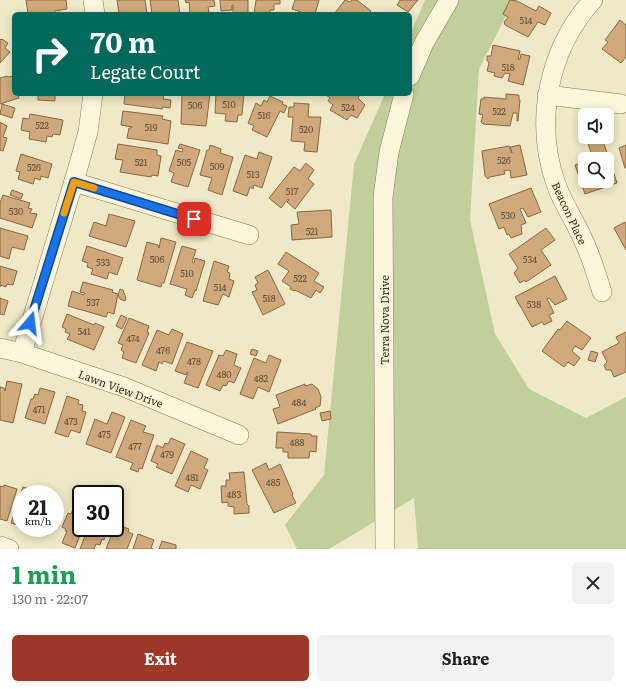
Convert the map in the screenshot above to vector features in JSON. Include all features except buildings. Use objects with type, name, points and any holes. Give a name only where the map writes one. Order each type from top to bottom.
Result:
[{"type":"street","points":[[93,0],[95,12]]},
{"type":"street","points":[[412,71],[424,43],[449,0]]},
{"type":"street","name":"Beacon Place","points":[[593,0],[582,13],[563,44],[556,60],[547,95],[545,124],[546,146],[551,170],[562,200],[586,244],[602,292]]},
{"type":"street","points":[[547,95],[621,104]]},
{"type":"street","points":[[22,353],[88,132],[93,96]]},
{"type":"street","name":"Terra Nova Drive","points":[[385,549],[383,198],[389,152],[403,96]]},
{"type":"street","points":[[74,182],[249,236]]},
{"type":"street","name":"Lawn View Drive","points":[[0,348],[22,353],[124,387],[239,435]]},
{"type":"street","points":[[0,546],[9,549]]},
{"type":"green space","points":[[425,0],[514,0],[479,69],[470,220],[495,334],[529,389],[586,418],[626,397],[626,549],[418,549],[414,498],[329,549],[297,549],[285,525],[324,475],[354,164],[384,96],[412,96],[412,30]]},
{"type":"slow traffic","points":[[64,213],[74,182],[94,188]]},
{"type":"route","points":[[30,323],[74,182],[194,219]]}]
